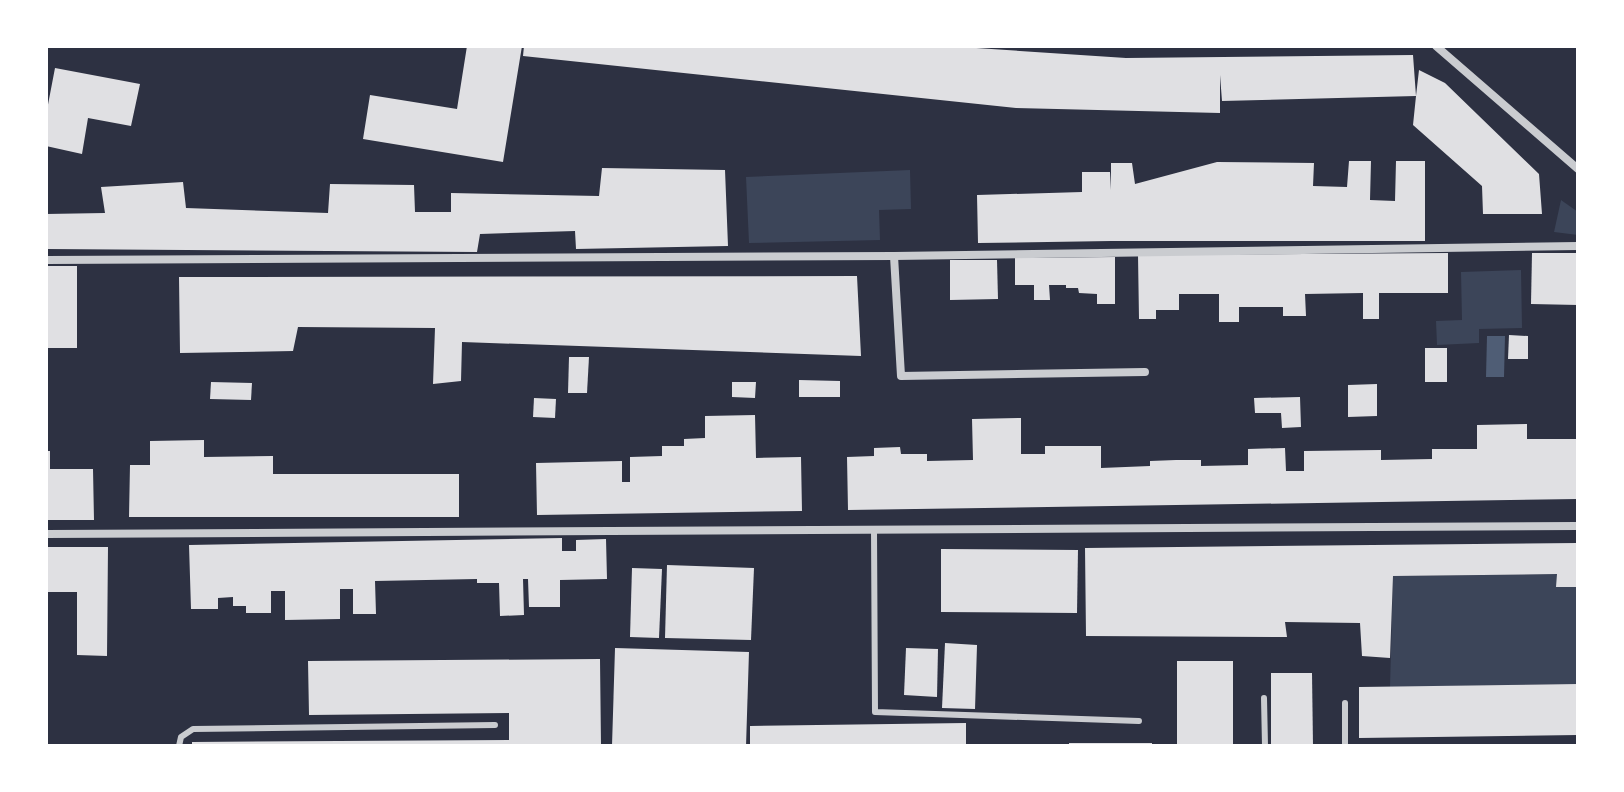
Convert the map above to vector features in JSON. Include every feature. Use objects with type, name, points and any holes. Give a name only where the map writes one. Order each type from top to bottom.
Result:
[{"type":"street","points":[[1436,46],[1578,169]]},
{"type":"street","points":[[46,260],[894,256],[1578,246]]},
{"type":"street","points":[[894,256],[901,376],[1145,372]]},
{"type":"street","points":[[46,534],[1578,526]]},
{"type":"lane","points":[[874,530],[875,712],[1139,721]]},
{"type":"lane","points":[[1264,698],[1265,746]]},
{"type":"lane","points":[[1345,703],[1345,746]]},
{"type":"lane","points":[[179,746],[181,737],[193,729],[495,725]]},
{"type":"shaded area","points":[[910,170],[911,209],[879,210],[880,240],[749,243],[746,177]]},
{"type":"shaded area","points":[[1561,200],[1578,212],[1578,235],[1554,232]]},
{"type":"shaded area","points":[[1521,270],[1522,328],[1479,329],[1479,343],[1437,345],[1436,321],[1462,320],[1461,272]]},
{"type":"shaded area","points":[[1487,336],[1505,336],[1504,377],[1486,377]]},
{"type":"shaded area","points":[[1557,574],[1557,586],[1578,587],[1578,684],[1390,687],[1393,576]]},
{"type":"building","points":[[467,46],[522,46],[503,162],[363,139],[370,95],[457,109]]},
{"type":"building","points":[[524,46],[946,46],[1126,58],[1413,55],[1416,96],[1222,101],[1220,75],[1220,113],[1016,108],[523,56]]},
{"type":"building","points":[[55,68],[140,84],[131,126],[88,118],[82,154],[46,146],[46,115]]},
{"type":"building","points":[[1419,70],[1445,83],[1539,174],[1542,214],[1483,214],[1482,186],[1413,125]]},
{"type":"building","points":[[1349,161],[1371,161],[1370,200],[1395,201],[1396,161],[1425,161],[1425,241],[978,243],[977,195],[1082,192],[1082,172],[1110,172],[1111,190],[1111,163],[1132,163],[1135,184],[1217,162],[1314,163],[1313,186],[1347,187]]},
{"type":"building","points":[[602,168],[725,170],[728,246],[576,249],[575,231],[480,234],[477,252],[46,249],[46,214],[105,213],[101,187],[183,182],[186,208],[328,213],[330,184],[414,185],[415,212],[451,212],[451,193],[599,196]]},
{"type":"building","points":[[1448,253],[1448,293],[1379,293],[1379,319],[1363,319],[1363,293],[1305,294],[1306,316],[1283,316],[1283,307],[1239,307],[1239,322],[1219,322],[1219,294],[1179,294],[1179,310],[1156,310],[1156,319],[1139,319],[1138,255]]},
{"type":"building","points":[[1532,253],[1578,253],[1578,305],[1531,304]]},
{"type":"building","points":[[1115,257],[1115,304],[1097,304],[1097,294],[1079,293],[1078,288],[1066,288],[1066,285],[1049,285],[1050,300],[1034,300],[1034,285],[1015,285],[1015,258]]},
{"type":"building","points":[[950,260],[997,260],[998,299],[950,300]]},
{"type":"building","points":[[46,266],[77,266],[77,348],[46,348]]},
{"type":"building","points":[[857,276],[861,356],[462,342],[461,381],[433,384],[435,328],[298,327],[293,351],[180,353],[179,277]]},
{"type":"building","points":[[1509,335],[1528,336],[1528,359],[1508,359]]},
{"type":"building","points":[[1425,348],[1447,348],[1447,382],[1425,382]]},
{"type":"building","points":[[569,357],[589,357],[587,393],[568,393]]},
{"type":"building","points":[[799,380],[840,381],[840,397],[799,397]]},
{"type":"building","points":[[211,382],[252,383],[251,400],[210,399]]},
{"type":"building","points":[[732,382],[756,382],[755,398],[732,397]]},
{"type":"building","points":[[1377,384],[1377,416],[1348,417],[1348,385]]},
{"type":"building","points":[[1300,397],[1301,427],[1282,428],[1281,413],[1255,413],[1254,398]]},
{"type":"building","points":[[534,398],[556,399],[555,418],[533,417]]},
{"type":"building","points":[[755,415],[756,458],[801,457],[802,511],[537,515],[536,463],[622,461],[622,482],[630,482],[630,457],[662,456],[662,446],[684,446],[684,439],[705,438],[705,416]]},
{"type":"building","points":[[1021,418],[1021,454],[1045,454],[1045,446],[1101,446],[1101,468],[1150,466],[1150,461],[1176,460],[1201,460],[1201,466],[1248,465],[1248,449],[1285,448],[1286,471],[1304,471],[1304,451],[1381,450],[1381,460],[1432,459],[1432,449],[1477,449],[1477,425],[1527,424],[1527,439],[1578,439],[1578,499],[848,510],[847,457],[874,456],[874,448],[900,447],[901,454],[927,454],[927,461],[973,460],[972,419]]},
{"type":"building","points":[[204,440],[204,457],[273,456],[273,474],[459,474],[459,517],[129,517],[130,465],[150,465],[150,441]]},
{"type":"building","points":[[46,451],[50,451],[50,469],[93,469],[94,520],[46,520]]},
{"type":"building","points":[[562,538],[562,551],[576,551],[576,540],[606,539],[607,579],[560,580],[560,607],[529,607],[528,579],[523,579],[524,615],[500,616],[499,583],[477,583],[477,579],[375,581],[376,614],[353,614],[353,589],[340,589],[340,619],[285,620],[285,591],[271,591],[271,613],[246,613],[246,606],[233,606],[233,597],[218,598],[218,609],[191,609],[189,545]]},
{"type":"building","points":[[1578,543],[1578,587],[1556,587],[1557,574],[1393,576],[1390,658],[1362,656],[1360,623],[1285,622],[1287,637],[1086,636],[1085,548]]},
{"type":"building","points":[[46,547],[108,547],[107,656],[77,655],[77,592],[46,592]]},
{"type":"building","points":[[941,549],[1078,550],[1077,613],[941,612]]},
{"type":"building","points":[[667,565],[754,568],[751,640],[665,638]]},
{"type":"building","points":[[632,568],[662,569],[659,638],[630,637]]},
{"type":"building","points":[[945,643],[977,645],[975,709],[942,708]]},
{"type":"building","points":[[615,648],[749,652],[746,746],[612,746]]},
{"type":"building","points":[[906,648],[938,649],[937,697],[904,695]]},
{"type":"building","points":[[600,659],[601,746],[192,746],[192,742],[509,740],[509,713],[309,715],[308,661]]},
{"type":"building","points":[[1177,661],[1233,661],[1233,746],[1177,746]]},
{"type":"building","points":[[1271,673],[1312,673],[1313,746],[1271,746]]},
{"type":"building","points":[[1578,684],[1578,735],[1359,738],[1359,687]]},
{"type":"building","points":[[966,723],[966,746],[750,746],[750,726]]},
{"type":"building","points":[[1069,743],[1152,743],[1152,746],[1069,746]]}]
